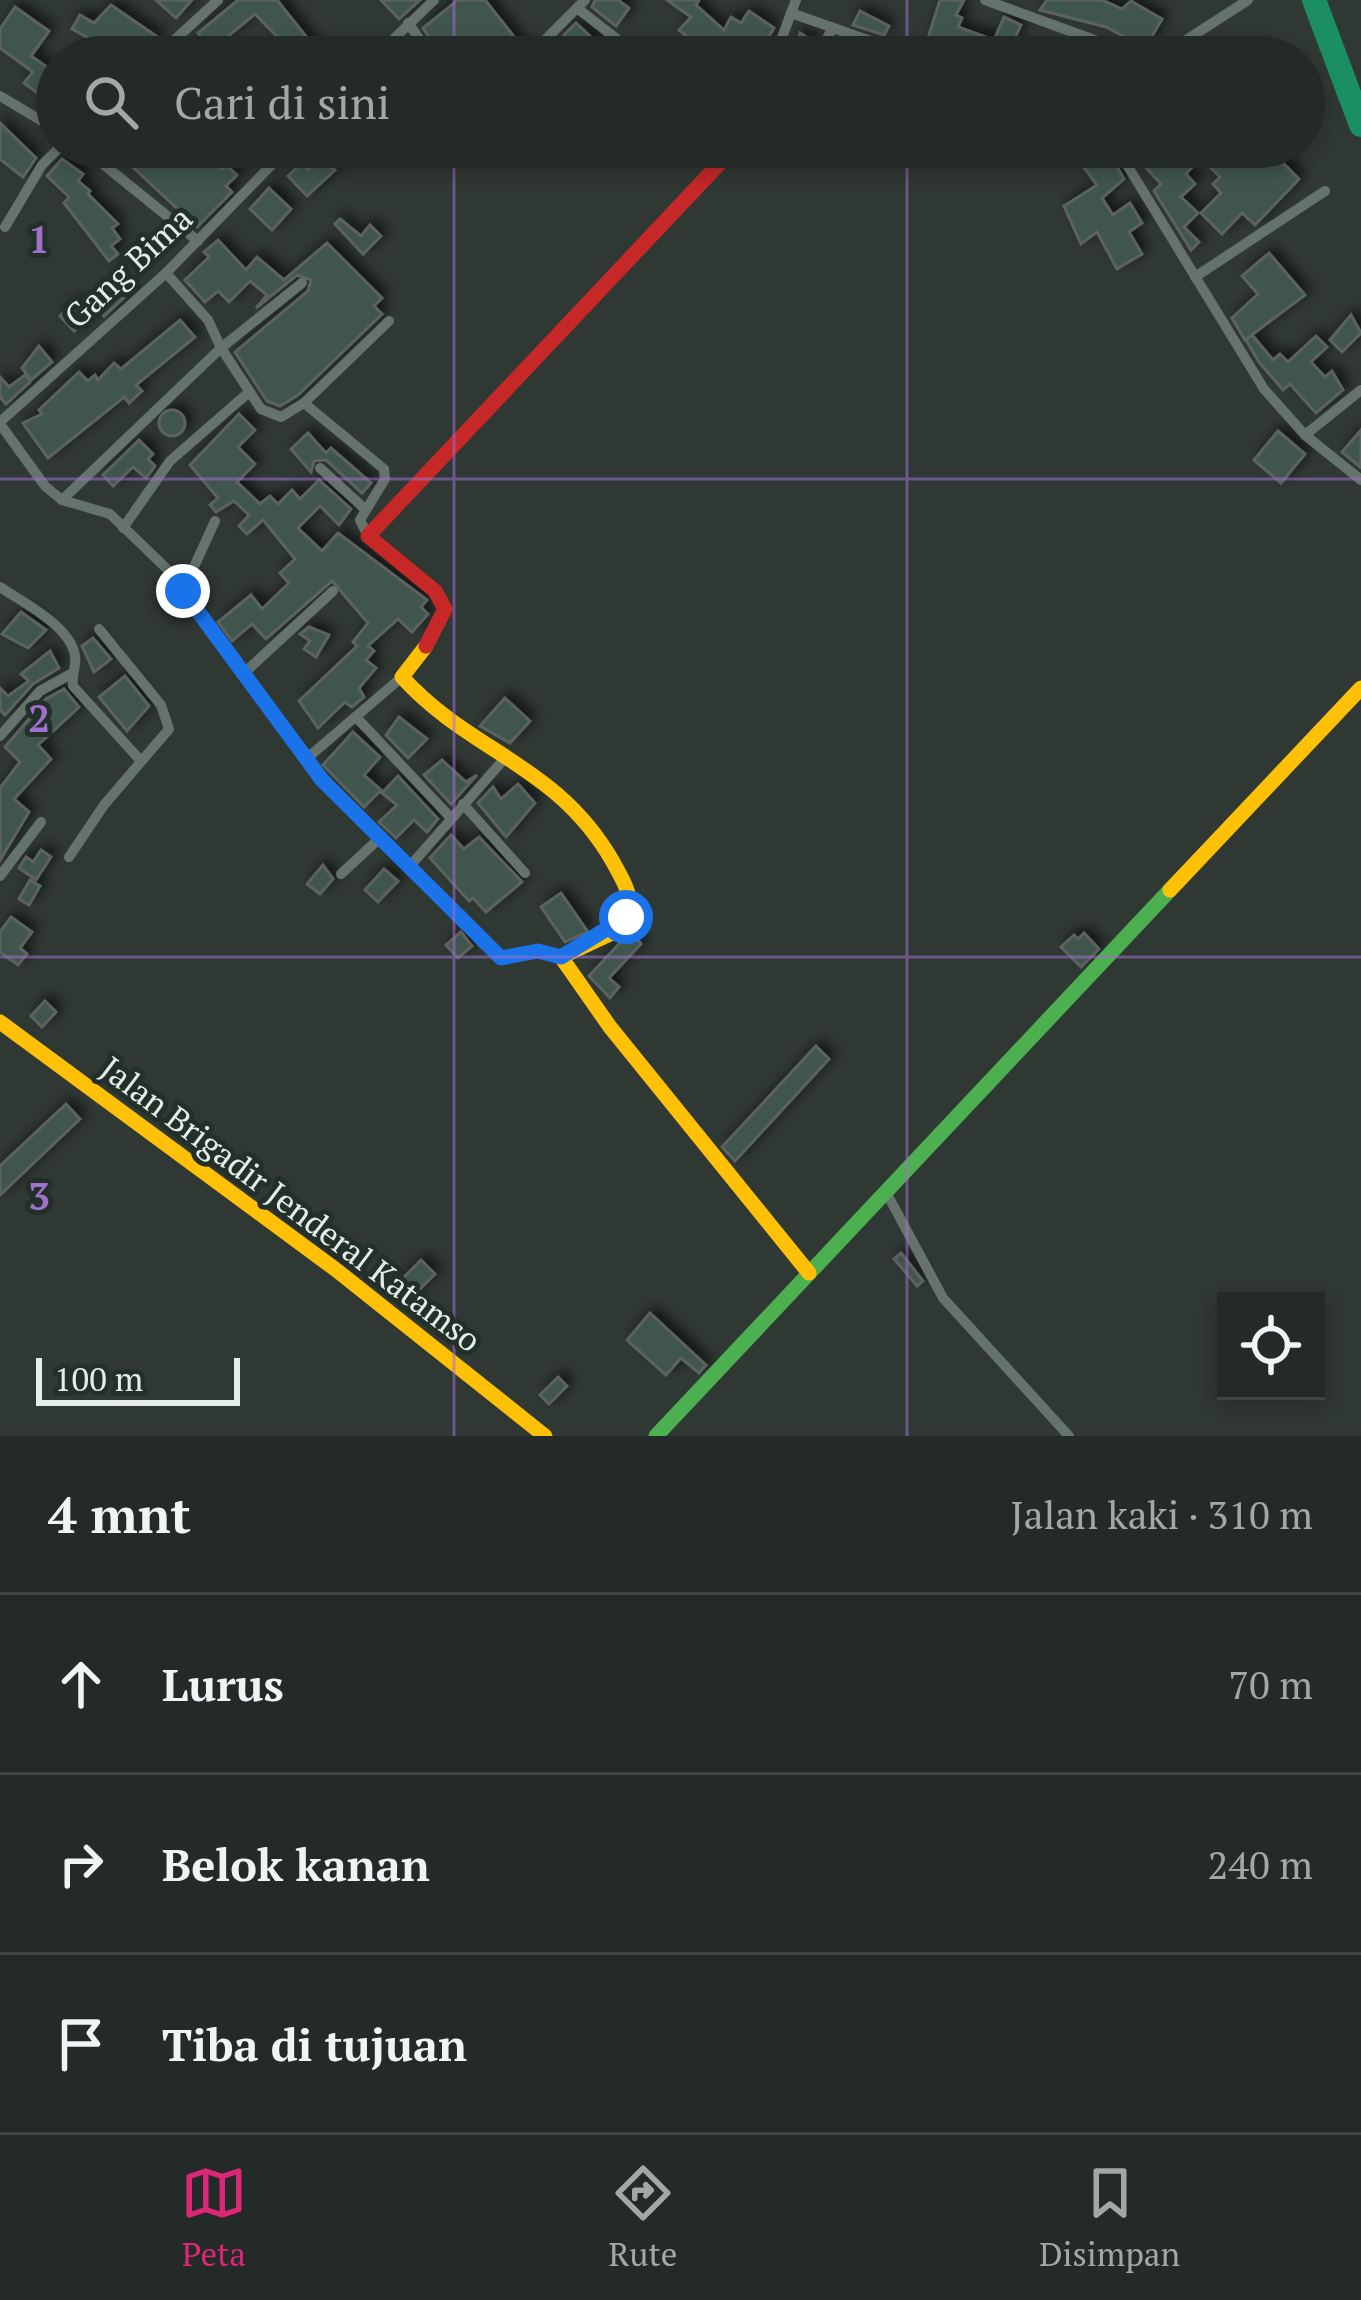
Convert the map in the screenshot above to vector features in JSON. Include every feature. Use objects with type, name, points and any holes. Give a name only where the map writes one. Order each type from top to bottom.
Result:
[{"type":"street","points":[[179,36],[218,0]]},
{"type":"street","points":[[395,36],[434,0]]},
{"type":"street","points":[[783,36],[796,0]]},
{"type":"street","points":[[985,0],[1084,36]]},
{"type":"street","points":[[1198,36],[1248,0]]},
{"type":"street","points":[[549,36],[581,4],[617,36]]},
{"type":"street","points":[[791,14],[856,36]]},
{"type":"street","points":[[408,22],[418,36]]},
{"type":"street","points":[[828,36],[833,28]]},
{"type":"street","points":[[0,96],[36,117]]},
{"type":"street","points":[[5,227],[40,168]]},
{"type":"street","points":[[108,168],[198,242]]},
{"type":"street","name":"Gang Bima","points":[[0,423],[166,274],[269,168]]},
{"type":"street","points":[[368,536],[715,168]]},
{"type":"street","points":[[1128,168],[1248,366],[1305,435],[1361,480]]},
{"type":"street","points":[[1196,277],[1325,190]]},
{"type":"street","points":[[166,274],[208,320],[248,393],[273,416],[289,414],[304,403],[388,321]]},
{"type":"street","points":[[62,500],[221,349],[302,283]]},
{"type":"street","points":[[1305,435],[1361,390]]},
{"type":"street","points":[[123,528],[170,461],[248,393]]},
{"type":"street","points":[[304,403],[384,469],[385,479],[360,521],[368,536],[434,591],[445,609],[437,633],[402,677],[305,760]]},
{"type":"street","points":[[0,423],[45,487],[62,500],[98,508],[183,591],[305,760],[501,958],[538,951],[561,957],[610,1027],[809,1274]]},
{"type":"street","points":[[320,468],[365,509]]},
{"type":"street","points":[[183,591],[215,521]]},
{"type":"street","points":[[0,587],[39,612],[68,643],[76,658],[73,686],[140,761]]},
{"type":"street","points":[[242,675],[332,591]]},
{"type":"street","points":[[69,857],[140,761],[166,736],[168,722],[161,705],[99,628]]},
{"type":"street","points":[[2,730],[40,692],[71,674]]},
{"type":"street","points":[[402,677],[570,802],[605,848],[630,897],[621,923],[561,957]]},
{"type":"street","points":[[656,1436],[1361,688]]},
{"type":"street","points":[[356,717],[452,818]]},
{"type":"street","points":[[410,866],[505,758]]},
{"type":"street","points":[[463,805],[525,873]]},
{"type":"street","points":[[0,876],[40,822]]},
{"type":"street","points":[[341,874],[382,836]]},
{"type":"street","name":"Jalan Brigadir Jenderal Katamso","points":[[0,1022],[335,1269],[545,1436]]},
{"type":"street","points":[[886,1192],[943,1298],[1069,1436]]},
{"type":"building","points":[[156,0],[192,0],[176,18]]},
{"type":"building","points":[[238,0],[277,0],[306,36],[276,36],[255,14],[228,36],[198,33]]},
{"type":"building","points":[[381,0],[420,0],[399,19]]},
{"type":"building","points":[[458,0],[485,0],[514,36],[428,36],[423,28]]},
{"type":"building","points":[[595,0],[618,0],[629,8],[616,26],[592,7]]},
{"type":"building","points":[[667,0],[699,0],[696,5],[724,30],[731,17],[741,23],[749,11],[774,28],[769,36],[686,36],[679,30],[691,17]]},
{"type":"building","points":[[940,0],[964,0],[956,15],[962,18],[958,27],[983,36],[929,36]]},
{"type":"building","points":[[1047,0],[1102,0],[1122,9],[1131,1],[1162,19],[1152,36],[1123,36],[1040,10]]},
{"type":"building","points":[[111,5],[156,36],[85,36],[72,29],[80,15],[94,23]]},
{"type":"building","points":[[15,7],[49,31],[36,36],[31,56],[36,59],[36,92],[24,83],[33,72],[0,48],[0,29]]},
{"type":"building","points":[[860,11],[889,26],[884,35],[853,25]]},
{"type":"building","points":[[1004,17],[1021,25],[1016,36],[996,36]]},
{"type":"building","points":[[576,23],[590,36],[565,36]]},
{"type":"building","points":[[0,123],[36,158],[23,177],[0,159]]},
{"type":"building","points":[[54,168],[75,168],[83,174],[78,181],[118,224],[112,228],[120,239],[111,246],[118,254],[109,261],[64,203],[69,197],[47,176]]},
{"type":"building","points":[[134,168],[229,168],[237,175],[226,186],[232,192],[197,227]]},
{"type":"building","points":[[297,168],[335,170],[307,196],[288,176]]},
{"type":"building","points":[[1084,168],[1118,168],[1124,179],[1102,198],[1113,215],[1130,203],[1142,223],[1129,232],[1142,254],[1117,269],[1097,232],[1081,244],[1064,206],[1097,185]]},
{"type":"building","points":[[1146,168],[1191,168],[1186,174],[1195,184],[1181,197],[1198,213],[1184,227],[1199,242],[1191,250],[1154,191],[1161,184]]},
{"type":"building","points":[[1211,168],[1288,168],[1299,179],[1255,225],[1242,213],[1222,234],[1201,213],[1221,193],[1213,184],[1220,177]]},
{"type":"building","points":[[269,188],[291,209],[272,230],[250,209]]},
{"type":"building","points":[[340,219],[361,236],[370,225],[381,236],[363,254],[335,224]]},
{"type":"building","points":[[218,240],[246,270],[257,257],[284,280],[327,243],[382,298],[374,306],[382,314],[298,395],[280,406],[267,401],[235,352],[308,291],[311,280],[297,275],[256,308],[267,295],[250,281],[229,302],[218,291],[205,302],[185,280],[209,257],[204,252]]},
{"type":"building","points":[[1269,253],[1305,295],[1245,340],[1232,318],[1258,294],[1242,276]]},
{"type":"building","points":[[119,284],[128,294],[104,316],[95,306]]},
{"type":"building","points":[[75,301],[89,316],[74,331],[60,316]]},
{"type":"building","points":[[1351,315],[1361,333],[1342,352],[1330,340]]},
{"type":"building","points":[[180,320],[195,337],[136,385],[142,391],[129,403],[124,397],[48,458],[23,423],[42,414],[39,410],[79,372],[88,381],[95,375],[98,380],[114,363],[121,369]]},
{"type":"building","points":[[1252,335],[1273,360],[1280,354],[1288,362],[1316,336],[1327,347],[1311,362],[1325,377],[1332,371],[1343,390],[1316,413],[1290,384],[1283,390],[1259,362],[1246,340]]},
{"type":"building","points":[[39,346],[52,362],[31,380],[22,368]]},
{"type":"building","points":[[25,375],[30,382],[6,404],[0,397],[0,377],[9,387]]},
{"type":"building","points":[[172,410],[185,423],[172,436],[159,423]]},
{"type":"building","points":[[239,414],[255,430],[238,447],[255,464],[237,482],[260,504],[270,496],[278,504],[292,490],[300,499],[319,480],[351,509],[339,525],[320,506],[298,528],[322,551],[338,533],[427,600],[421,607],[428,614],[412,632],[398,619],[368,646],[374,651],[366,660],[376,668],[359,688],[364,697],[352,707],[345,702],[318,728],[299,701],[357,646],[353,642],[368,623],[332,581],[266,639],[252,624],[232,641],[218,622],[251,595],[262,609],[289,583],[280,573],[295,559],[263,520],[247,534],[239,526],[249,515],[234,501],[216,512],[210,505],[218,498],[190,465]]},
{"type":"building","points":[[1361,430],[1361,465],[1360,467],[1342,452]]},
{"type":"building","points":[[1278,431],[1305,454],[1281,483],[1254,460]]},
{"type":"building","points":[[308,433],[326,453],[331,448],[371,483],[362,493],[326,460],[314,461],[311,472],[291,449]]},
{"type":"building","points":[[139,440],[153,454],[148,459],[155,466],[146,478],[133,467],[113,486],[103,475]]},
{"type":"building","points":[[21,612],[46,630],[28,648],[2,634]]},
{"type":"building","points":[[309,627],[329,635],[316,657],[304,649],[310,641],[300,634]]},
{"type":"building","points":[[93,638],[111,659],[94,672],[82,646]]},
{"type":"building","points":[[50,651],[59,668],[33,684],[5,715],[0,710],[0,688],[8,696],[29,681],[21,674]]},
{"type":"building","points":[[125,676],[149,706],[127,731],[99,697]]},
{"type":"building","points":[[64,689],[79,707],[38,745],[51,759],[14,799],[29,812],[0,860],[0,788],[20,762],[5,747],[46,699]]},
{"type":"building","points":[[505,698],[530,721],[510,743],[480,726]]},
{"type":"building","points":[[399,717],[427,739],[408,758],[386,735]]},
{"type":"building","points":[[353,732],[380,757],[364,775],[381,790],[364,807],[323,765]]},
{"type":"building","points":[[442,760],[466,782],[477,775],[451,804],[424,775]]},
{"type":"building","points":[[398,776],[438,819],[427,832],[414,820],[396,838],[379,822],[397,805],[382,793]]},
{"type":"building","points":[[518,784],[535,803],[506,837],[478,803],[493,787],[501,799]]},
{"type":"building","points":[[451,835],[464,849],[479,837],[522,882],[486,912],[473,898],[469,901],[430,858]]},
{"type":"building","points":[[41,850],[51,857],[36,880],[19,868],[26,857],[33,862]]},
{"type":"building","points":[[323,865],[333,879],[320,894],[307,884]]},
{"type":"building","points":[[384,869],[398,881],[378,902],[365,890]]},
{"type":"building","points":[[30,880],[40,886],[29,905],[19,899]]},
{"type":"building","points":[[561,893],[588,932],[565,942],[541,907]]},
{"type":"building","points":[[11,917],[32,932],[20,948],[27,954],[18,965],[0,952],[0,932]]},
{"type":"building","points":[[631,931],[641,944],[609,978],[619,987],[610,998],[589,976]]},
{"type":"building","points":[[461,932],[472,946],[458,958],[446,945]]},
{"type":"building","points":[[1084,933],[1099,949],[1081,967],[1061,947]]},
{"type":"building","points":[[45,1001],[56,1012],[42,1027],[31,1016]]},
{"type":"building","points":[[816,1046],[829,1059],[735,1161],[722,1147]]},
{"type":"building","points":[[66,1104],[80,1119],[0,1195],[0,1166]]},
{"type":"building","points":[[901,1253],[923,1281],[917,1286],[894,1259]]},
{"type":"building","points":[[421,1260],[435,1274],[406,1303],[392,1289]]},
{"type":"building","points":[[650,1313],[706,1365],[699,1373],[681,1358],[666,1375],[627,1340]]},
{"type":"building","points":[[558,1377],[567,1386],[549,1404],[540,1395]]},
{"type":"waterway","points":[[1314,0],[1361,125]]},
{"type":"traffic: fast","points":[[656,1436],[1170,890]]},
{"type":"traffic: slow","points":[[426,646],[402,677],[456,724],[566,802],[613,862],[630,905],[610,934],[561,957],[610,1027],[809,1273]]},
{"type":"traffic: slow","points":[[1170,890],[1361,688]]},
{"type":"traffic: slow","points":[[0,1022],[335,1269],[545,1436]]},
{"type":"traffic: jam","points":[[426,646],[445,609],[435,591],[368,536],[715,168]]},
{"type":"route","points":[[183,591],[322,780],[501,958],[538,951],[561,957],[608,933],[626,917]]}]
